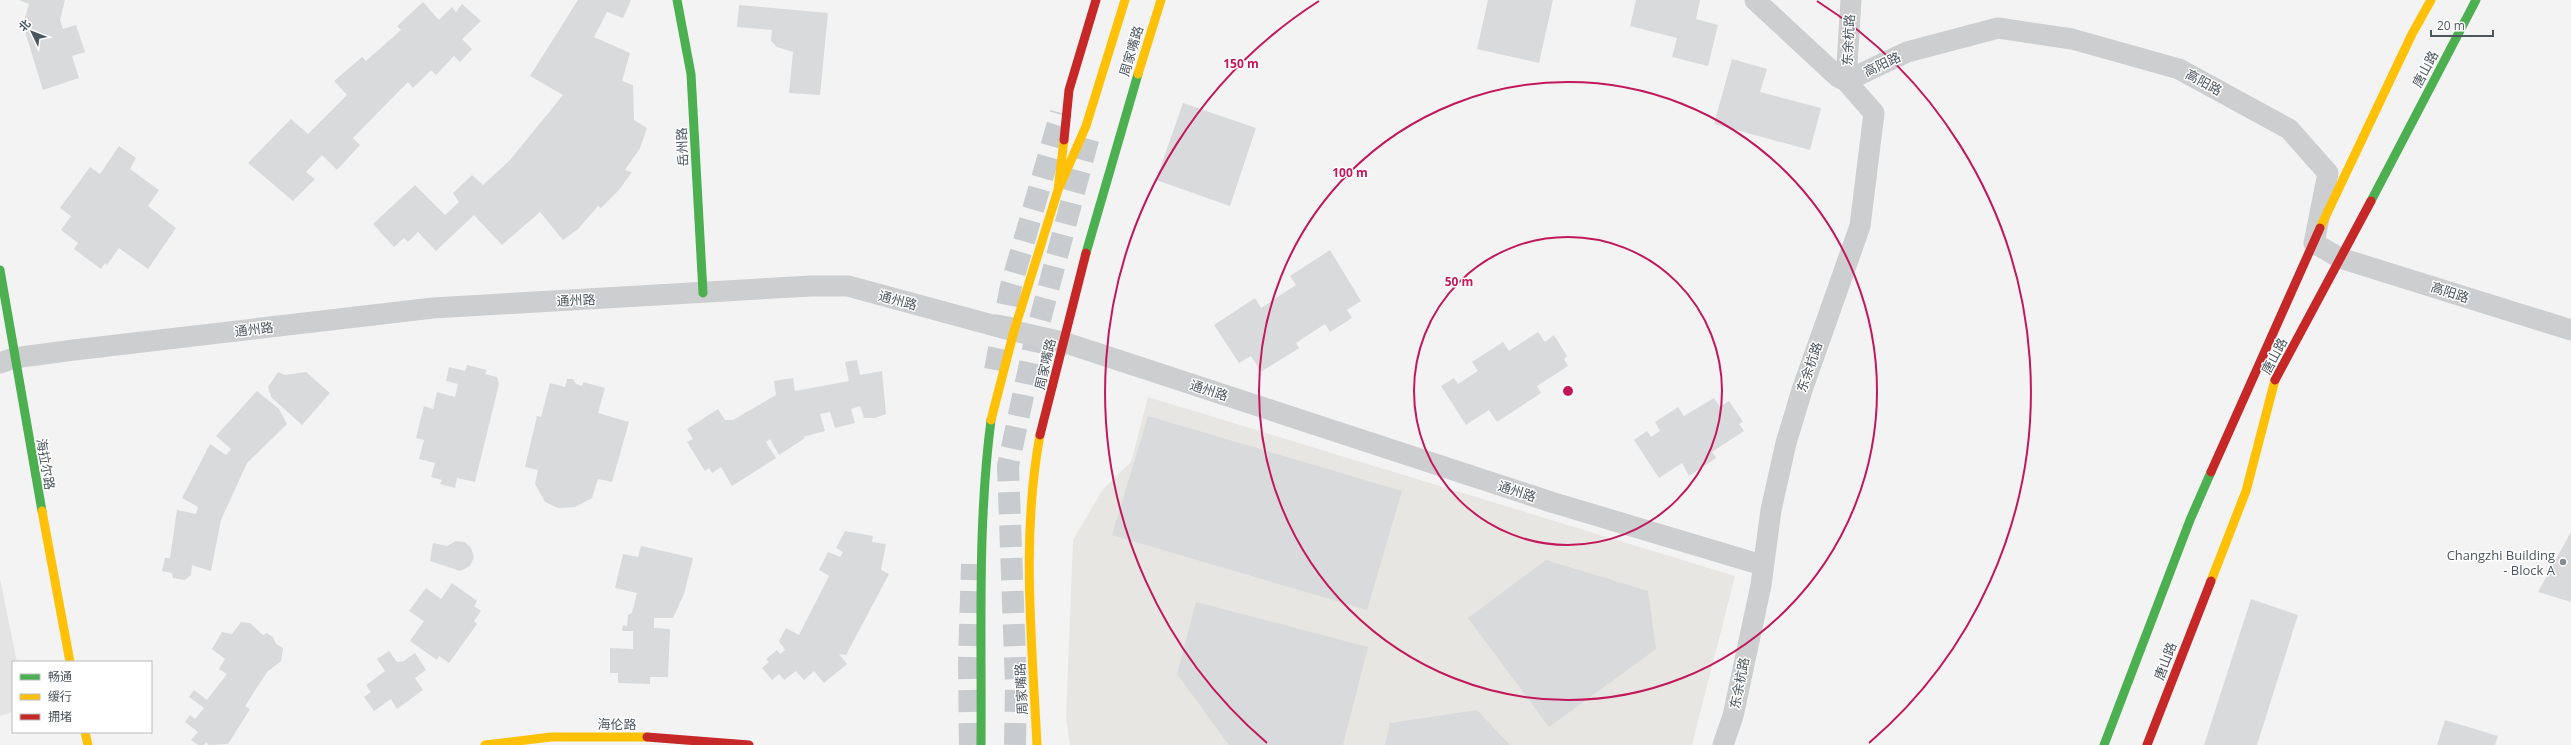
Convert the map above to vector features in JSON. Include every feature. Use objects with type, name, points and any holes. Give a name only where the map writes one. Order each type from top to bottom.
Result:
[{"type":"main road","name":"岳州路","points":[[677,0],[691,74],[703,293]]},
{"type":"main road","points":[[1058,190],[1069,90],[1096,0]]},
{"type":"main road","points":[[981,745],[982,538],[986,461],[992,414],[1014,332],[1058,190],[1086,126],[1125,0]]},
{"type":"main road","name":"周家嘴路","points":[[1037,745],[1032,656],[1032,507],[1037,452],[1085,254],[1161,0]]},
{"type":"main road","name":"唐山路","points":[[2104,745],[2190,520],[2314,243],[2412,34],[2431,0]]},
{"type":"main road","name":"唐山路","points":[[2147,745],[2246,491],[2276,377],[2476,0]]},
{"type":"main road","name":"海拉尔路","points":[[0,270],[7,360],[70,661]]},
{"type":"main road","points":[[85,733],[88,745]]},
{"type":"main road","name":"海伦路","points":[[485,745],[582,736],[667,737],[749,745]]},
{"type":"street","points":[[1755,0],[1838,77],[1846,81]]},
{"type":"street","name":"东余杭路","points":[[1723,745],[1733,716],[1761,585],[1762,565],[1771,510],[1802,390],[1860,226],[1874,113],[1846,81],[1851,0]]},
{"type":"street","name":"高阳路","points":[[1846,81],[1907,52],[1998,28],[2072,39],[2179,69],[2289,129],[2328,173],[2314,243],[2340,258],[2571,330]]},
{"type":"street","name":"通州路","points":[[7,360],[433,308],[811,286],[848,286],[1014,332],[1063,342],[1551,502],[1762,565]]},
{"type":"shaded area","points":[[1148,397],[1735,576],[1692,745],[1070,745],[1066,717],[1073,540],[1103,489],[1131,462]]},
{"type":"shaded area","points":[[0,579],[17,661],[12,661],[12,712],[0,716]]},
{"type":"building","points":[[19,0],[65,0],[60,20],[63,29],[76,25],[85,52],[72,56],[79,78],[43,90],[23,25],[29,4]]},
{"type":"building","points":[[578,0],[631,0],[623,18],[607,12],[594,37],[630,53],[622,81],[633,85],[634,120],[647,128],[640,148],[625,170],[632,172],[619,190],[601,208],[598,206],[578,229],[563,240],[540,212],[502,245],[474,215],[436,251],[418,232],[408,242],[404,238],[394,247],[373,224],[415,185],[445,215],[459,202],[453,193],[472,175],[483,185],[510,160],[563,95],[530,76]]},
{"type":"building","points":[[1488,0],[1553,0],[1539,63],[1477,49]]},
{"type":"building","points":[[1636,0],[1700,0],[1696,19],[1718,25],[1708,66],[1672,57],[1677,38],[1630,26]]},
{"type":"building","points":[[423,2],[439,20],[452,7],[456,12],[462,4],[481,21],[462,39],[472,49],[460,62],[454,56],[436,75],[431,70],[413,88],[408,82],[353,138],[360,145],[337,170],[322,155],[306,172],[315,179],[293,201],[248,163],[291,119],[308,134],[347,95],[334,81],[362,57],[366,61],[401,30],[397,26]]},
{"type":"building","points":[[739,5],[828,13],[820,95],[789,93],[793,52],[777,47],[771,41],[772,30],[737,27]]},
{"type":"building","points":[[1732,59],[1767,69],[1760,92],[1821,108],[1810,150],[1714,124]]},
{"type":"building","points":[[1183,103],[1256,128],[1230,206],[1156,180]]},
{"type":"building","points":[[119,146],[136,158],[130,169],[159,190],[148,206],[176,228],[148,269],[119,248],[107,265],[105,263],[101,269],[74,249],[78,243],[61,230],[71,216],[60,208],[90,167],[100,174]]},
{"type":"building","points":[[1330,250],[1361,301],[1347,310],[1352,318],[1330,332],[1325,324],[1296,343],[1299,348],[1261,372],[1251,356],[1239,363],[1214,325],[1255,298],[1261,308],[1296,285],[1290,276]]},
{"type":"building","points":[[1538,332],[1545,342],[1554,335],[1567,356],[1564,359],[1568,366],[1537,386],[1541,393],[1497,422],[1489,410],[1466,425],[1441,386],[1454,378],[1458,384],[1478,371],[1472,362],[1503,342],[1509,351]]},
{"type":"building","points":[[857,360],[860,375],[882,371],[886,414],[875,418],[864,418],[860,406],[851,409],[855,423],[835,428],[830,412],[820,414],[825,431],[803,437],[805,438],[779,455],[770,439],[766,442],[776,458],[732,486],[721,467],[712,473],[709,468],[705,471],[687,442],[693,439],[687,429],[718,409],[725,420],[733,420],[776,395],[774,381],[793,378],[795,391],[849,381],[845,362]]},
{"type":"building","points":[[467,365],[487,370],[485,374],[497,377],[499,384],[475,482],[457,478],[455,488],[440,484],[442,480],[431,477],[435,463],[419,459],[424,440],[416,438],[424,406],[433,409],[437,392],[455,397],[458,384],[446,381],[449,367],[465,371]]},
{"type":"building","points":[[278,372],[285,375],[306,372],[330,393],[302,425],[271,397],[268,387]]},
{"type":"building","points":[[567,379],[573,379],[576,384],[582,386],[583,382],[605,388],[598,413],[629,422],[612,482],[598,479],[592,498],[575,507],[558,508],[545,502],[535,484],[538,470],[525,467],[537,416],[541,417],[550,383],[565,387]]},
{"type":"building","points":[[257,391],[279,409],[287,424],[247,463],[221,520],[211,571],[192,565],[191,575],[185,580],[173,578],[172,573],[162,571],[165,558],[170,558],[177,510],[196,514],[198,507],[182,498],[210,444],[226,455],[231,449],[216,436]]},
{"type":"building","points":[[1714,398],[1720,407],[1729,401],[1743,422],[1739,424],[1744,431],[1712,452],[1716,458],[1689,476],[1682,463],[1659,478],[1634,440],[1647,431],[1651,437],[1660,431],[1655,422],[1678,407],[1684,416]]},
{"type":"building","points":[[1148,416],[1402,491],[1367,610],[1112,535]]},
{"type":"building","points":[[845,531],[873,536],[872,542],[886,544],[881,570],[889,574],[846,655],[839,654],[847,664],[824,683],[814,671],[804,680],[796,671],[784,680],[779,674],[772,680],[762,668],[769,662],[766,659],[777,650],[780,654],[785,650],[779,641],[786,628],[799,635],[829,576],[819,570],[828,552],[840,557],[843,552],[836,548]]},
{"type":"building","name":"Changzhi Building - Block A","points":[[2571,532],[2571,602],[2538,592]]},
{"type":"building","points":[[456,541],[465,542],[471,548],[474,557],[470,566],[460,571],[430,561],[433,543],[447,546]]},
{"type":"building","points":[[641,546],[693,558],[684,594],[673,618],[654,618],[654,628],[670,629],[668,677],[650,677],[650,684],[618,683],[618,673],[610,673],[610,648],[633,649],[633,631],[622,631],[623,625],[627,626],[628,615],[632,613],[637,593],[615,588],[623,554],[638,557]]},
{"type":"building","points":[[1546,560],[1648,591],[1656,649],[1549,727],[1468,618]]},
{"type":"building","points":[[452,583],[477,601],[474,606],[481,611],[474,621],[477,624],[449,663],[439,656],[437,660],[410,641],[424,621],[409,611],[426,588],[441,599]]},
{"type":"building","points":[[2251,599],[2298,615],[2257,745],[2204,745]]},
{"type":"building","points":[[1196,602],[1368,647],[1343,745],[1229,745],[1177,674]]},
{"type":"building","points":[[241,622],[250,623],[263,635],[267,633],[273,637],[276,644],[283,648],[281,661],[267,672],[245,706],[250,709],[228,744],[209,745],[206,742],[204,745],[198,745],[191,740],[198,732],[185,722],[190,715],[195,719],[204,708],[189,697],[194,690],[207,700],[227,674],[219,669],[225,659],[212,649],[222,632],[232,634]]},
{"type":"building","points":[[389,651],[397,662],[404,661],[415,653],[426,670],[415,678],[423,690],[397,709],[391,699],[374,711],[364,697],[371,692],[366,685],[385,671],[377,659]]},
{"type":"building","points":[[1477,710],[1510,745],[1385,745],[1390,723]]},
{"type":"building","points":[[2445,720],[2498,736],[2495,745],[2437,745]]},
{"type":"tunnel","points":[[995,370],[1011,286],[1061,113]]},
{"type":"tunnel","points":[[1015,745],[1016,685],[1008,466],[1037,331],[1089,136]]},
{"type":"tunnel","points":[[970,745],[969,661],[972,564]]},
{"type":"traffic: fast","points":[[677,0],[691,74],[703,293]]},
{"type":"traffic: fast","points":[[2371,201],[2476,0]]},
{"type":"traffic: fast","points":[[1086,253],[1138,74]]},
{"type":"traffic: fast","points":[[0,270],[42,511]]},
{"type":"traffic: fast","points":[[981,745],[982,542],[991,420]]},
{"type":"traffic: fast","points":[[2104,745],[2190,520],[2211,472]]},
{"type":"traffic: slow","points":[[1058,190],[1086,126],[1125,0]]},
{"type":"traffic: slow","points":[[1138,74],[1161,0]]},
{"type":"traffic: slow","points":[[2320,228],[2412,34],[2431,0]]},
{"type":"traffic: slow","points":[[991,420],[1014,331],[1058,190],[1064,140]]},
{"type":"traffic: slow","points":[[2211,581],[2246,491],[2275,380]]},
{"type":"traffic: slow","points":[[1037,745],[1031,629],[1029,551],[1034,473],[1040,435]]},
{"type":"traffic: slow","points":[[42,511],[70,661]]},
{"type":"traffic: slow","points":[[85,733],[88,745]]},
{"type":"traffic: slow","points":[[485,745],[551,737],[647,737]]},
{"type":"traffic: jam","points":[[1064,140],[1069,90],[1096,0]]},
{"type":"traffic: jam","points":[[2275,380],[2371,201]]},
{"type":"traffic: jam","points":[[2211,472],[2320,228]]},
{"type":"traffic: jam","points":[[1040,435],[1086,253]]},
{"type":"traffic: jam","points":[[2147,745],[2211,581]]},
{"type":"traffic: jam","points":[[647,737],[749,745]]},
{"type":"place","name":"Changzhi Building - Block A","points":[[2563,562]]}]
